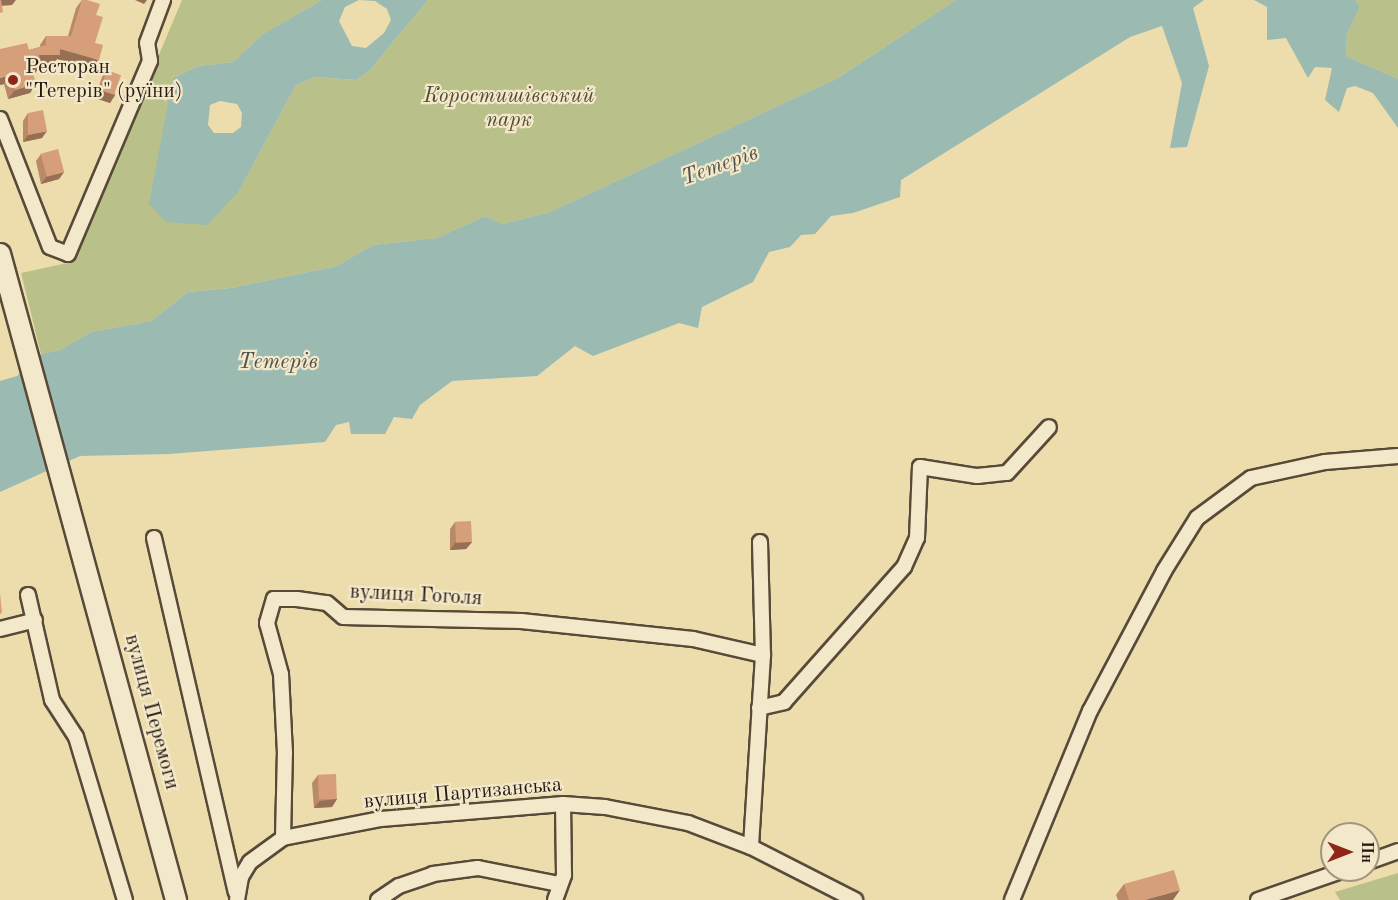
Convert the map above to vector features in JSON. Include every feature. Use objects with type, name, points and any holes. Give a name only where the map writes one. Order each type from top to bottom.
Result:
[{"type":"main road","name":"вулиця Перемоги","points":[[0,254],[80,536],[177,900]]},
{"type":"street","points":[[0,119],[50,247],[68,254],[150,61],[147,43],[163,0]]},
{"type":"street","points":[[759,708],[784,702],[904,567],[917,538],[920,467],[976,476],[1007,473],[1049,427]]},
{"type":"street","points":[[1012,900],[1090,711],[1164,571],[1197,518],[1251,478],[1325,462],[1398,456]]},
{"type":"street","name":"вулиця Перемоги","points":[[154,538],[237,897]]},
{"type":"street","points":[[751,847],[763,655],[760,542]]},
{"type":"street","points":[[28,595],[52,700],[76,737],[125,900]]},
{"type":"street","name":"вулиця Гоголя","points":[[283,838],[285,753],[281,674],[267,623],[274,599],[327,603],[343,617],[521,621],[693,639],[763,655]]},
{"type":"street","points":[[0,629],[35,620]]},
{"type":"street","points":[[555,900],[564,875],[563,804]]},
{"type":"street","name":"вулиця Партизанська","points":[[237,897],[250,862],[283,838],[381,819],[563,804],[605,807],[688,823],[751,847],[855,900]]},
{"type":"street","points":[[1380,858],[1398,851]]},
{"type":"street","points":[[378,900],[399,886],[434,874],[478,868],[559,884]]},
{"type":"street","points":[[1258,900],[1320,878]]},
{"type":"green space","name":"Коростишівський парк","points":[[182,0],[322,0],[263,34],[233,62],[199,66],[173,78],[165,131],[239,191],[296,85],[315,77],[356,80],[369,71],[428,0],[956,0],[838,78],[550,212],[503,224],[485,216],[437,238],[373,245],[337,266],[231,288],[188,292],[151,321],[91,332],[60,350],[41,354],[21,273],[72,262]]},
{"type":"green space","points":[[1355,0],[1398,0],[1398,79],[1346,56],[1347,34],[1360,7]]},
{"type":"green space","points":[[1398,873],[1398,900],[1340,900],[1335,892],[1368,882],[1380,882],[1380,878]]},
{"type":"water","points":[[322,0],[359,0],[428,0],[369,71],[356,80],[315,77],[296,85],[239,191],[207,225],[166,222],[149,204],[173,78],[199,66],[233,62],[263,34]],"holes":[[[359,0],[375,1],[387,9],[391,20],[384,33],[366,48],[352,46],[339,21],[345,7]],[[220,101],[237,104],[242,113],[241,127],[233,133],[214,133],[208,125],[210,105]]]},
{"type":"water","name":"Тетерів","points":[[956,0],[1204,0],[1193,8],[1209,66],[1187,147],[1170,148],[1182,83],[1162,26],[1130,37],[901,180],[900,197],[853,213],[831,216],[815,234],[801,235],[790,247],[769,252],[753,282],[702,307],[698,328],[679,323],[593,356],[575,346],[537,376],[452,381],[420,405],[412,419],[394,417],[385,434],[351,434],[349,422],[336,425],[325,442],[169,454],[80,456],[0,492],[0,381],[17,376],[41,354],[60,350],[91,332],[151,321],[188,292],[231,288],[337,266],[373,245],[437,238],[485,216],[503,224],[550,212],[838,78]]},
{"type":"water","points":[[1254,0],[1355,0],[1360,7],[1347,34],[1346,56],[1398,79],[1398,128],[1373,93],[1355,86],[1347,88],[1339,112],[1325,100],[1332,68],[1315,67],[1308,78],[1286,38],[1267,40],[1267,7]]},
{"type":"building","points":[[0,0],[3,12],[0,13]]},
{"type":"building","points":[[82,0],[100,4],[96,15],[103,17],[95,43],[103,45],[99,60],[60,49],[60,55],[39,55],[41,65],[31,67],[36,84],[15,90],[10,75],[0,78],[0,49],[27,43],[29,50],[46,45],[46,36],[71,36]]},
{"type":"building","points":[[107,70],[121,75],[114,95],[100,90]]},
{"type":"building","points":[[43,110],[47,131],[28,135],[28,113]]},
{"type":"building","points":[[58,149],[64,172],[47,177],[41,154]]},
{"type":"building","points":[[471,521],[472,542],[456,543],[455,522]]},
{"type":"building","points":[[336,774],[337,799],[319,800],[318,775]]},
{"type":"building","points":[[1174,870],[1180,890],[1145,900],[1129,900],[1124,884]]},
{"type":"place","name":"Ресторан \"Тетерів\" (руїни)","points":[[13,80]]}]
